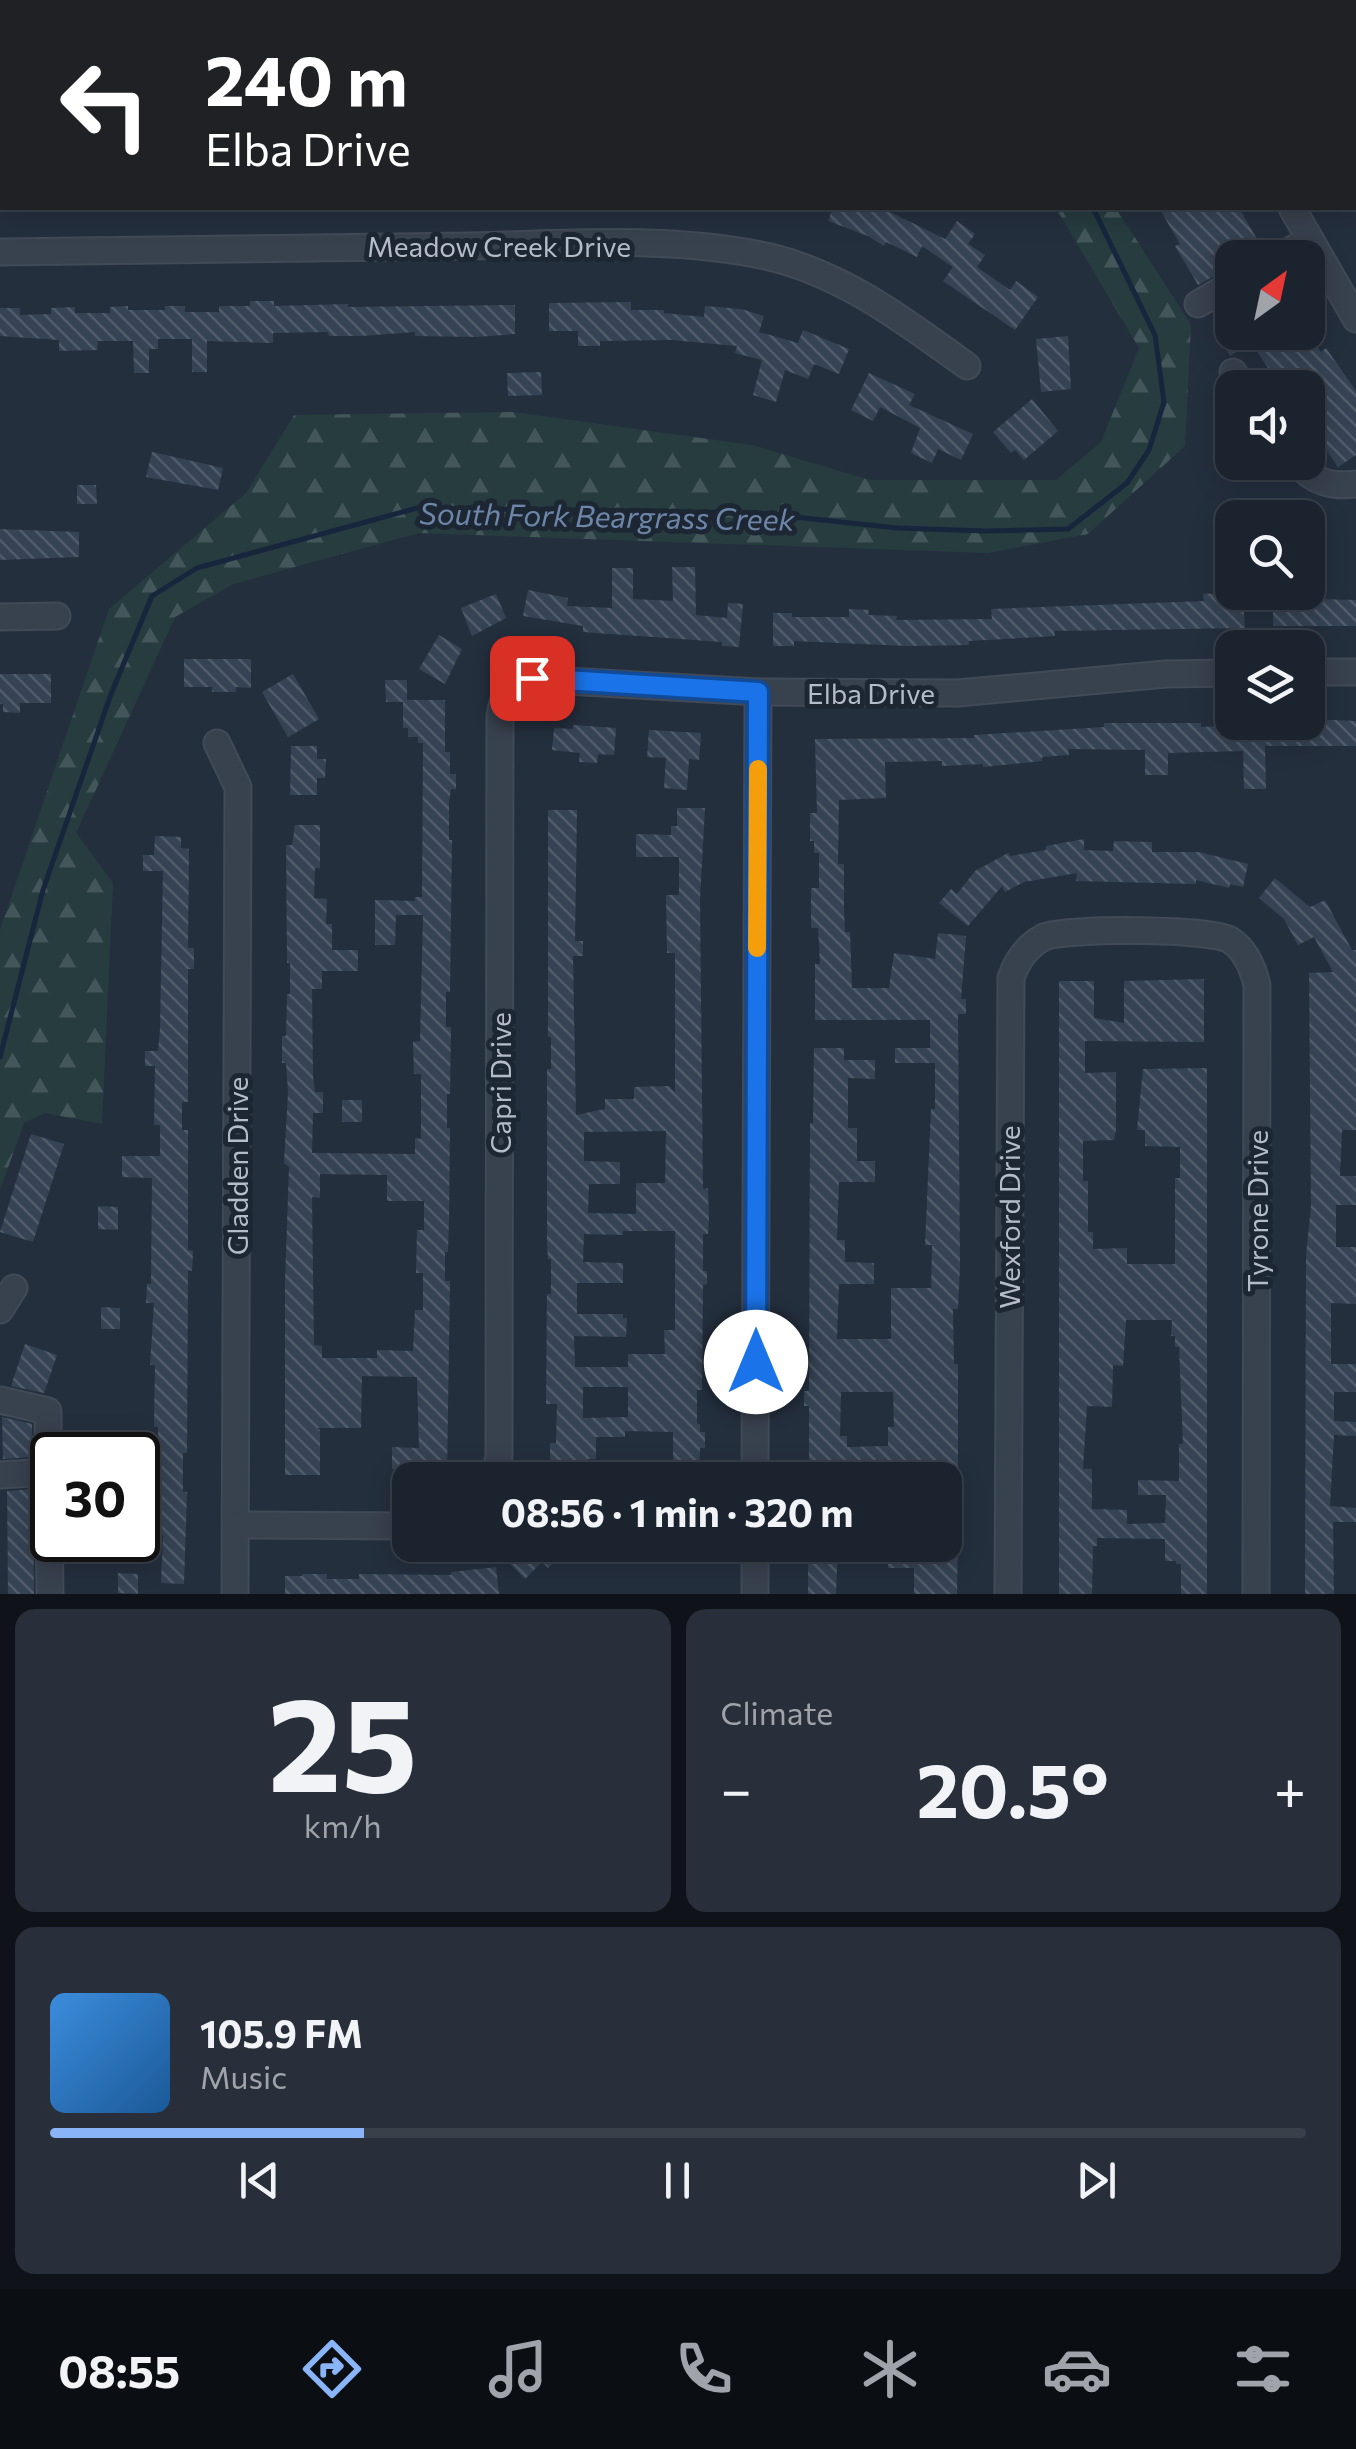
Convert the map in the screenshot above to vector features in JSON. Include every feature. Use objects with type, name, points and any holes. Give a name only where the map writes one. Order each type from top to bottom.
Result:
[{"type":"street","points":[[1293,210],[1356,319]]},
{"type":"street","name":"Meadow Creek Drive","points":[[0,252],[548,245],[718,248],[772,258],[825,275],[890,311],[967,366]]},
{"type":"street","points":[[1198,304],[1215,294]]},
{"type":"street","points":[[1319,480],[1326,484],[1356,484]]},
{"type":"street","points":[[0,617],[57,616]]},
{"type":"street","points":[[1325,672],[1356,672]]},
{"type":"street","name":"Elba Drive","points":[[511,688],[532,678],[758,692],[958,693],[1130,677],[1215,674]]},
{"type":"street","name":"Capri Drive","points":[[498,1462],[500,716],[502,700],[511,688]]},
{"type":"street","points":[[755,1462],[758,692]]},
{"type":"street","name":"Gladden Drive","points":[[217,743],[238,787],[235,1594]]},
{"type":"street","name":"Wexford Drive","points":[[1008,1594],[1011,978],[1020,956],[1042,938],[1071,932],[1127,932]]},
{"type":"street","name":"Tyrone Drive","points":[[1127,932],[1203,933],[1229,940],[1248,959],[1257,986],[1256,1594]]},
{"type":"street","points":[[0,1400],[48,1411],[48,1432]]},
{"type":"street","points":[[0,1475],[30,1473]]},
{"type":"street","points":[[236,1525],[392,1526]]},
{"type":"street","points":[[49,1562],[50,1594]]},
{"type":"street","points":[[755,1562],[755,1594]]},
{"type":"green space","points":[[1057,210],[1117,210],[1191,325],[1185,446],[1088,534],[988,553],[419,533],[233,584],[175,617],[76,833],[113,883],[102,1124],[45,1113],[24,1123],[0,1190],[0,930],[109,609],[246,493],[294,415],[513,412],[752,445],[870,480],[1056,480],[1101,442],[1139,348]]},
{"type":"building","points":[[832,210],[886,210],[945,239],[957,221],[975,234],[968,244],[985,255],[977,267],[1010,290],[1016,281],[1038,297],[1015,330],[943,281],[953,267],[922,246],[917,257],[828,221]]},
{"type":"building","points":[[1160,210],[1240,210],[1257,239],[1215,240],[1215,276],[1198,285],[1175,246],[1180,244]]},
{"type":"building","points":[[250,301],[274,301],[274,306],[515,305],[515,334],[477,337],[415,336],[415,332],[361,336],[273,333],[273,343],[207,341],[207,372],[192,372],[192,339],[158,339],[158,349],[149,349],[149,373],[134,373],[133,341],[98,341],[97,350],[59,351],[59,340],[0,336],[0,308],[20,308],[20,315],[51,314],[51,308],[75,307],[75,313],[110,313],[110,307],[128,306],[128,310],[185,306],[185,312],[219,312],[219,306],[250,306]]},
{"type":"building","points":[[631,302],[631,310],[664,310],[704,317],[705,306],[741,309],[764,316],[759,332],[798,343],[803,330],[849,349],[839,374],[814,364],[808,379],[785,370],[776,402],[753,395],[762,360],[735,353],[737,346],[671,340],[600,341],[600,346],[578,346],[578,331],[549,331],[549,303]]},
{"type":"building","points":[[1068,336],[1071,389],[1041,392],[1036,339]]},
{"type":"building","points":[[1326,348],[1356,391],[1356,455],[1338,467],[1325,448],[1325,370],[1270,370],[1256,350],[1321,352]]},
{"type":"building","points":[[541,372],[542,395],[508,396],[507,373]]},
{"type":"building","points":[[869,373],[915,394],[909,405],[973,434],[961,460],[938,449],[932,463],[911,453],[920,428],[880,407],[873,421],[851,410]]},
{"type":"building","points":[[1032,399],[1058,431],[1024,460],[1015,450],[1011,453],[993,432]]},
{"type":"building","points":[[152,452],[223,468],[218,490],[146,477]]},
{"type":"building","points":[[77,485],[96,485],[97,504],[77,504]]},
{"type":"building","points":[[0,529],[79,532],[79,557],[0,560]]},
{"type":"building","points":[[672,567],[695,567],[696,615],[727,618],[728,603],[743,604],[739,647],[722,646],[722,642],[583,632],[583,626],[523,616],[528,590],[568,598],[567,606],[612,608],[612,568],[633,568],[633,599],[673,601]]},
{"type":"building","points":[[1215,593],[1215,610],[1244,610],[1245,628],[1054,631],[1055,636],[969,641],[969,645],[794,641],[794,646],[773,646],[773,613],[849,617],[849,609],[869,610],[868,615],[897,616],[896,620],[992,619],[991,609],[1204,601],[1203,594]]},
{"type":"building","points":[[496,594],[506,618],[472,636],[461,608]]},
{"type":"building","points":[[1325,599],[1356,600],[1356,626],[1273,626],[1273,610],[1325,610]]},
{"type":"building","points":[[439,635],[462,649],[445,684],[419,669]]},
{"type":"building","points":[[184,659],[251,659],[251,688],[212,692],[212,687],[184,687]]},
{"type":"building","points":[[0,674],[51,674],[51,703],[20,703],[20,713],[3,712]]},
{"type":"building","points":[[293,674],[319,719],[288,737],[262,692]]},
{"type":"building","points":[[385,680],[407,680],[407,700],[445,700],[445,752],[450,752],[450,774],[456,774],[456,789],[451,789],[449,802],[450,992],[446,992],[446,1027],[451,1027],[447,1094],[449,1219],[445,1252],[445,1281],[450,1281],[447,1462],[392,1462],[392,1447],[419,1448],[417,1377],[362,1376],[361,1428],[317,1428],[320,1475],[285,1475],[289,1167],[284,1163],[288,1092],[282,1036],[286,1036],[290,994],[286,845],[292,845],[295,825],[320,825],[320,868],[315,868],[314,898],[327,899],[326,924],[332,924],[332,950],[358,950],[358,971],[322,971],[322,989],[312,989],[313,1076],[315,1092],[323,1092],[323,1113],[313,1113],[312,1153],[415,1154],[415,1138],[421,1139],[421,1074],[414,1074],[413,1042],[420,1041],[423,915],[396,915],[395,945],[375,945],[375,900],[415,901],[415,897],[422,897],[423,743],[418,743],[418,737],[408,737],[408,728],[403,728],[403,702],[386,702]],"holes":[[[320,1174],[387,1175],[387,1201],[424,1201],[424,1230],[417,1230],[416,1273],[423,1273],[423,1310],[415,1310],[413,1351],[377,1350],[377,1358],[322,1358],[322,1346],[314,1345],[312,1197],[320,1198]]]},
{"type":"building","points":[[1325,720],[1356,721],[1356,746],[1265,746],[1266,789],[1244,789],[1243,751],[1168,753],[1168,775],[1145,775],[1145,750],[1068,749],[1069,755],[1042,757],[1042,761],[983,767],[942,766],[942,761],[885,762],[886,798],[839,800],[838,864],[844,864],[845,932],[850,932],[852,988],[889,988],[894,953],[935,959],[938,933],[966,936],[961,999],[966,999],[966,1014],[958,1014],[960,1266],[958,1309],[953,1309],[954,1364],[958,1364],[958,1462],[809,1462],[809,1406],[804,1406],[804,1391],[809,1391],[814,1048],[844,1048],[844,1060],[875,1060],[875,1079],[848,1078],[848,1128],[857,1128],[857,1161],[875,1161],[875,1182],[839,1182],[837,1240],[845,1240],[845,1262],[874,1263],[874,1284],[839,1284],[837,1339],[891,1339],[891,1288],[931,1288],[932,1245],[925,1245],[931,1109],[935,1109],[935,1063],[895,1063],[895,1048],[930,1048],[930,1020],[815,1020],[815,964],[820,964],[818,928],[811,928],[811,888],[819,888],[819,853],[814,853],[814,841],[810,841],[810,813],[817,813],[815,739],[974,738],[1104,727],[1104,723],[1201,723],[1201,727],[1215,726],[1215,740],[1325,740]],"holes":[[[841,1392],[893,1392],[894,1427],[888,1427],[888,1446],[847,1447],[847,1436],[840,1436]]]},
{"type":"building","points":[[573,725],[616,728],[614,755],[598,754],[597,763],[579,762],[580,753],[552,750],[554,728],[573,729]]},
{"type":"building","points":[[649,730],[701,733],[699,760],[689,759],[687,790],[664,788],[666,758],[647,757]]},
{"type":"building","points":[[291,746],[317,746],[317,759],[326,759],[325,778],[317,778],[317,795],[290,795]]},
{"type":"building","points":[[677,808],[705,808],[700,899],[703,1189],[708,1188],[709,1220],[708,1234],[703,1234],[707,1284],[703,1285],[702,1390],[697,1390],[697,1424],[700,1432],[705,1432],[705,1448],[700,1448],[700,1462],[673,1462],[673,1432],[625,1431],[625,1437],[596,1437],[596,1459],[550,1462],[550,1443],[556,1443],[557,1404],[546,1404],[547,1294],[551,1294],[547,1243],[547,1069],[551,1069],[548,810],[577,810],[575,941],[583,941],[583,956],[573,956],[576,1115],[605,1109],[605,1099],[634,1099],[634,1087],[669,1086],[675,1092],[675,953],[667,953],[666,895],[679,895],[679,857],[636,857],[636,834],[671,835],[671,826],[677,826]],"holes":[[[666,1131],[665,1183],[636,1183],[636,1214],[588,1213],[589,1184],[620,1184],[620,1162],[584,1161],[584,1132]],[[623,1231],[675,1231],[675,1330],[664,1330],[665,1354],[628,1354],[628,1367],[575,1367],[574,1336],[626,1337],[627,1318],[623,1314],[577,1314],[577,1283],[623,1283],[623,1263],[583,1262],[584,1234],[623,1235]],[[583,1387],[628,1387],[628,1417],[583,1418]]]},
{"type":"building","points":[[155,836],[181,837],[181,848],[189,849],[188,948],[194,948],[194,969],[188,969],[188,1102],[182,1102],[182,1130],[188,1130],[188,1250],[193,1251],[192,1271],[188,1270],[187,1453],[183,1453],[183,1492],[187,1492],[184,1584],[161,1583],[160,1432],[154,1427],[155,1365],[150,1365],[154,1303],[146,1303],[147,1284],[151,1284],[152,1178],[122,1177],[122,1156],[160,1156],[160,1125],[154,1125],[155,1066],[145,1066],[145,1051],[158,1051],[160,1029],[163,871],[143,871],[143,855],[154,855]]},
{"type":"building","points":[[1084,839],[1084,850],[1113,851],[1114,841],[1152,842],[1152,852],[1199,852],[1248,864],[1243,887],[1230,884],[1229,888],[1196,880],[1196,884],[1076,881],[1077,873],[1024,882],[1005,892],[1002,886],[968,926],[939,903],[951,889],[957,894],[975,871],[1008,853],[1010,856],[1046,850],[1046,846]]},
{"type":"building","points":[[1275,878],[1310,907],[1325,900],[1352,950],[1356,950],[1356,1130],[1342,1130],[1340,1176],[1356,1176],[1356,1205],[1336,1205],[1336,1247],[1356,1247],[1356,1304],[1331,1303],[1331,1364],[1356,1364],[1356,1392],[1334,1392],[1334,1421],[1356,1422],[1356,1436],[1334,1435],[1330,1506],[1356,1508],[1356,1522],[1333,1522],[1334,1594],[1305,1594],[1306,1255],[1311,1206],[1309,973],[1333,972],[1314,937],[1298,945],[1284,919],[1259,898]]},
{"type":"building","points":[[1204,979],[1204,1042],[1085,1041],[1085,1073],[1116,1072],[1116,1130],[1114,1140],[1083,1141],[1083,1181],[1088,1181],[1088,1232],[1093,1232],[1093,1249],[1127,1248],[1127,1264],[1175,1264],[1175,1178],[1180,1178],[1180,1147],[1145,1146],[1145,1130],[1137,1130],[1143,1069],[1207,1068],[1207,1594],[1181,1594],[1181,1564],[1165,1561],[1165,1539],[1097,1538],[1097,1546],[1093,1546],[1092,1594],[1059,1594],[1059,981],[1094,981],[1094,1018],[1124,1023],[1124,981]],"holes":[[[1126,1320],[1172,1320],[1171,1336],[1175,1336],[1175,1347],[1179,1347],[1183,1444],[1179,1444],[1179,1481],[1138,1480],[1138,1495],[1166,1495],[1165,1523],[1127,1524],[1127,1510],[1092,1509],[1092,1469],[1083,1469],[1087,1406],[1112,1407],[1113,1365],[1123,1366]]]},
{"type":"building","points":[[342,1100],[362,1100],[362,1122],[342,1122]]},
{"type":"building","points":[[31,1134],[64,1144],[33,1242],[0,1232]]},
{"type":"building","points":[[98,1206],[118,1207],[118,1230],[98,1229]]},
{"type":"building","points":[[101,1307],[120,1308],[120,1329],[101,1329]]},
{"type":"building","points":[[25,1344],[57,1355],[44,1393],[11,1386]]},
{"type":"building","points":[[2,1417],[32,1424],[30,1457],[3,1459]]},
{"type":"building","points":[[30,1489],[34,1594],[8,1594],[7,1491]]},
{"type":"building","points":[[508,1562],[542,1562],[525,1579]]},
{"type":"building","points":[[808,1562],[837,1562],[836,1594],[808,1594]]},
{"type":"building","points":[[888,1562],[958,1562],[957,1594],[914,1594],[914,1568],[888,1568]]},
{"type":"building","points":[[496,1567],[499,1594],[285,1594],[285,1576],[327,1574],[327,1579],[359,1579],[359,1574],[451,1575]]},
{"type":"building","points":[[118,1573],[138,1574],[138,1594],[118,1593]]},
{"type":"waterway","name":"South Fork Beargrass Creek","points":[[0,1057],[43,890],[111,694],[152,596],[197,568],[417,508],[758,513],[897,528],[1068,529],[1127,483],[1149,450],[1164,402],[1155,335],[1094,210]]},
{"type":"slow traffic","points":[[757,948],[758,769]]},
{"type":"route","points":[[532,678],[758,692],[756,1362]]}]
